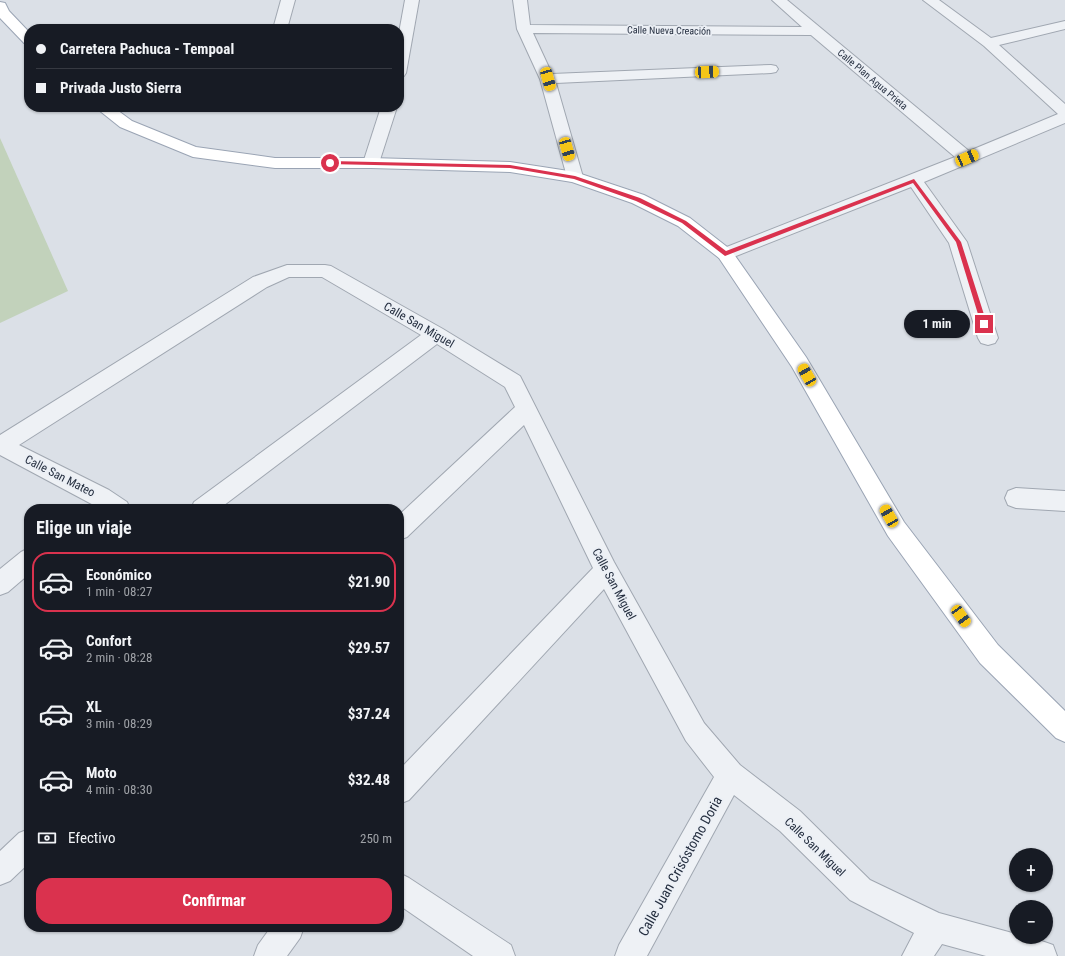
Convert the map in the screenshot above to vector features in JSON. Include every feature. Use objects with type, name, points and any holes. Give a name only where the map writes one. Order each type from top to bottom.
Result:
[{"type":"main road","points":[[0,6],[3,13],[24,35]]},
{"type":"main road","points":[[110,112],[126,124],[192,152],[275,163],[371,163],[510,167],[575,177],[638,199],[684,222],[725,254],[799,362],[896,528],[989,654],[1065,729]]},
{"type":"street","points":[[281,24],[288,0]]},
{"type":"street","points":[[404,45],[412,0]]},
{"type":"street","points":[[520,0],[524,29],[548,79],[575,177]]},
{"type":"street","name":"Calle Plan Agua Prieta","points":[[779,0],[814,32],[967,158]]},
{"type":"street","points":[[930,0],[989,43],[1065,112]]},
{"type":"street","points":[[989,43],[1065,25]]},
{"type":"street","name":"Calle Nueva Creación","points":[[524,29],[814,32]]},
{"type":"street","points":[[548,79],[771,69]]},
{"type":"street","points":[[371,163],[386,112]]},
{"type":"street","points":[[725,254],[914,180],[1065,117]]},
{"type":"street","points":[[914,180],[958,242],[988,338]]},
{"type":"street","name":"Calle San Miguel","points":[[0,445],[260,282],[287,271],[325,271],[436,334],[513,382],[606,570],[695,732],[730,775],[790,821],[860,890],[935,927],[1042,956]]},
{"type":"street","points":[[209,504],[436,334]]},
{"type":"street","points":[[404,525],[526,410]]},
{"type":"street","name":"Calle San Mateo","points":[[0,445],[94,503]]},
{"type":"street","points":[[1016,498],[1065,501]]},
{"type":"street","points":[[0,584],[24,563]]},
{"type":"street","points":[[404,785],[606,570]]},
{"type":"street","name":"Calle Juan Crisóstomo Doria","points":[[630,956],[730,775]]},
{"type":"street","points":[[0,871],[24,848]]},
{"type":"street","points":[[404,891],[500,956]]},
{"type":"street","points":[[917,956],[935,927]]},
{"type":"street","points":[[269,956],[286,932]]},
{"type":"green space","points":[[0,138],[68,291],[0,323]]},
{"type":"route","points":[[330,163],[510,167],[575,177],[638,199],[684,222],[725,254],[914,180],[958,242],[984,324]]}]
